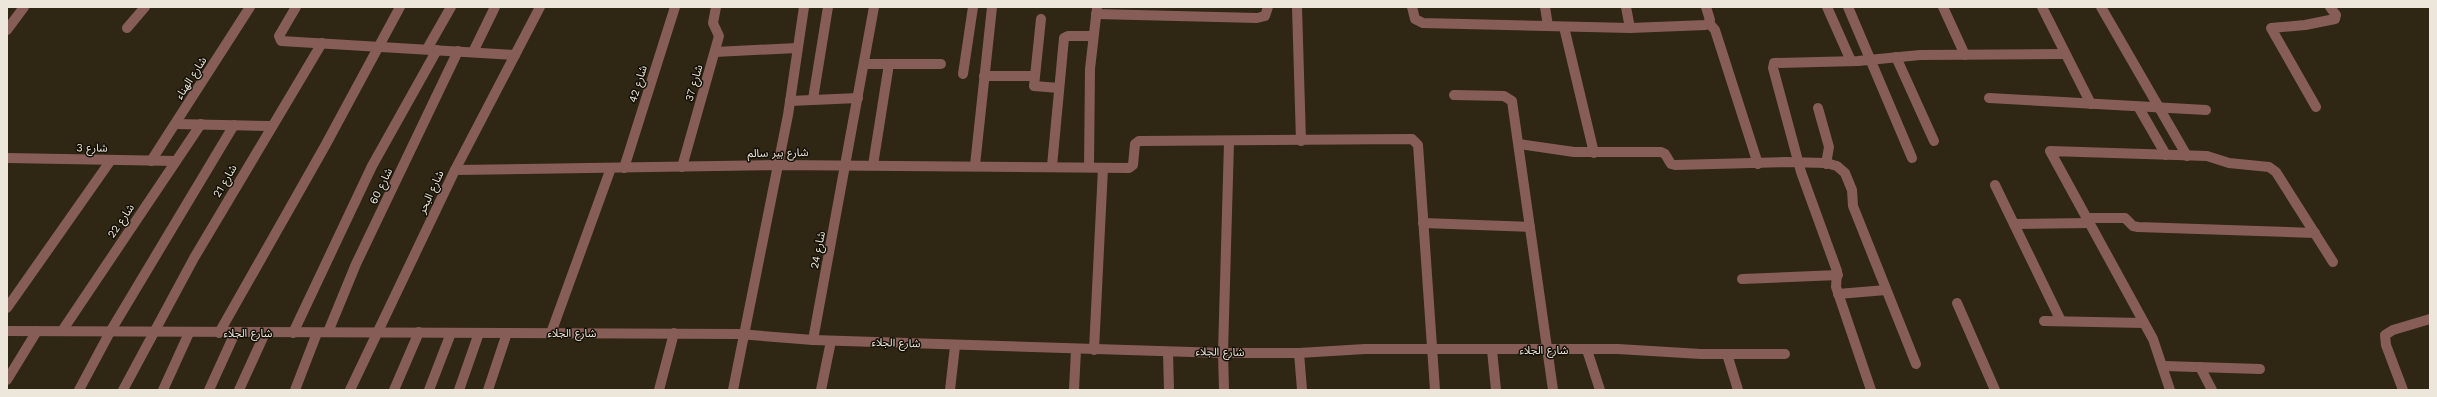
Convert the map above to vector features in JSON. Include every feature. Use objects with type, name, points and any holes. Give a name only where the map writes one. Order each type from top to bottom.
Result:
[{"type":"street","points":[[7,30],[24,7]]},
{"type":"street","points":[[127,28],[145,7]]},
{"type":"street","name":"شارع الهناء","points":[[152,160],[250,7]]},
{"type":"street","points":[[296,7],[279,39],[286,42],[381,46],[515,55]]},
{"type":"street","points":[[219,333],[381,46],[400,7]]},
{"type":"street","points":[[293,333],[372,166],[432,49],[451,7]]},
{"type":"street","points":[[473,52],[495,7]]},
{"type":"street","name":"شارع البحر","points":[[350,390],[454,170],[540,7]]},
{"type":"street","name":"شارع 42","points":[[624,168],[675,7]]},
{"type":"street","name":"شارع 37","points":[[682,166],[720,36],[713,23],[716,7]]},
{"type":"street","points":[[733,390],[790,101],[804,7]]},
{"type":"street","points":[[813,99],[828,7]]},
{"type":"street","name":"شارع 24","points":[[813,340],[874,7]]},
{"type":"street","points":[[963,74],[973,7]]},
{"type":"street","points":[[975,165],[992,7]]},
{"type":"street","points":[[1089,167],[1093,36],[1096,10],[1257,18],[1265,16],[1268,7]]},
{"type":"street","points":[[1297,7],[1301,141]]},
{"type":"street","points":[[1412,7],[1415,20],[1423,23],[1630,28],[1706,25],[1709,23]]},
{"type":"street","points":[[1545,7],[1548,26]]},
{"type":"street","points":[[1626,7],[1630,28]]},
{"type":"street","points":[[1706,7],[1709,23],[1715,30],[1758,164]]},
{"type":"street","points":[[1827,7],[1851,61]]},
{"type":"street","points":[[1848,7],[1872,60],[1912,158]]},
{"type":"street","points":[[1943,7],[1966,55]]},
{"type":"street","points":[[2042,7],[2064,54],[2091,104]]},
{"type":"street","points":[[2101,7],[2187,156]]},
{"type":"street","points":[[2316,107],[2271,28],[2277,26],[2305,25],[2335,19],[2336,15],[2330,7]]},
{"type":"street","points":[[1041,18],[1034,76],[1035,88],[1059,88]]},
{"type":"street","points":[[1564,27],[1594,153]]},
{"type":"street","points":[[1052,166],[1064,38],[1068,36],[1093,36]]},
{"type":"street","name":"شارع 21","points":[[123,390],[152,333],[271,126],[322,43]]},
{"type":"street","points":[[715,52],[797,48]]},
{"type":"street","name":"شارع 60","points":[[295,390],[458,51]]},
{"type":"street","points":[[1871,390],[1838,294],[1836,287],[1838,275],[1798,162],[1773,68],[1774,63],[1872,60],[1896,57],[2064,54]]},
{"type":"street","points":[[1896,57],[1934,141]]},
{"type":"street","points":[[864,64],[941,64]]},
{"type":"street","points":[[873,164],[888,64]]},
{"type":"street","points":[[984,76],[1034,76]]},
{"type":"street","points":[[1454,95],[1508,97],[1512,101],[1553,390]]},
{"type":"street","points":[[790,101],[858,98]]},
{"type":"street","points":[[1989,98],[2139,108],[2206,110]]},
{"type":"street","points":[[1818,108],[1829,147],[1826,164]]},
{"type":"street","points":[[2139,108],[2166,155]]},
{"type":"street","points":[[176,124],[271,126]]},
{"type":"street","name":"شارع 22","points":[[62,331],[201,124]]},
{"type":"street","points":[[79,390],[110,332],[234,125]]},
{"type":"street","points":[[1224,390],[1223,353],[1229,142],[1401,138],[1416,142],[1418,145],[1430,349],[1435,390]]},
{"type":"street","name":"شارع بير سالم","points":[[454,170],[778,164],[975,165],[1103,168],[1132,166],[1136,142],[1229,142]]},
{"type":"street","points":[[1519,144],[1594,153],[1661,152],[1665,154],[1671,164],[1675,165],[1798,162],[1835,165],[1842,170],[1855,197],[1853,206],[1916,364]]},
{"type":"street","points":[[2170,390],[2164,366],[2144,323],[2050,151],[2214,157],[2229,163],[2273,169],[2333,262]]},
{"type":"street","name":"شارع 3","points":[[7,158],[176,161]]},
{"type":"street","points":[[7,308],[111,160]]},
{"type":"street","points":[[551,333],[611,168]]},
{"type":"street","points":[[1094,350],[1103,168]]},
{"type":"street","points":[[1995,186],[2061,321]]},
{"type":"street","points":[[2014,224],[2125,218],[2133,226],[2138,227],[2314,233]]},
{"type":"street","points":[[1423,223],[1530,227]]},
{"type":"street","points":[[1742,279],[1838,275]]},
{"type":"street","points":[[1838,294],[1886,290]]},
{"type":"street","points":[[1957,304],[1995,390]]},
{"type":"street","points":[[2403,390],[2386,344],[2385,335],[2393,330],[2430,319]]},
{"type":"street","points":[[2044,320],[2144,323]]},
{"type":"street","points":[[7,380],[37,331]]},
{"type":"street","name":"شارع الجلاء","points":[[7,332],[674,333],[744,335],[831,341],[955,346],[1168,352],[1299,353],[1365,348],[1785,354]]},
{"type":"street","points":[[394,390],[419,332]]},
{"type":"street","points":[[163,390],[190,333]]},
{"type":"street","points":[[209,390],[235,333]]},
{"type":"street","points":[[239,390],[265,333]]},
{"type":"street","points":[[429,390],[451,333]]},
{"type":"street","points":[[459,390],[479,333]]},
{"type":"street","points":[[488,390],[507,333]]},
{"type":"street","points":[[659,390],[674,333]]},
{"type":"street","points":[[821,390],[831,341]]},
{"type":"street","points":[[950,390],[955,346]]},
{"type":"street","points":[[1074,390],[1076,350]]},
{"type":"street","points":[[1492,350],[1496,390]]},
{"type":"street","points":[[1587,350],[1600,390]]},
{"type":"street","points":[[1168,352],[1169,390]]},
{"type":"street","points":[[1299,353],[1302,390]]},
{"type":"street","points":[[1727,354],[1738,390]]},
{"type":"street","points":[[2164,366],[2260,369]]},
{"type":"street","points":[[2200,367],[2212,390]]}]
